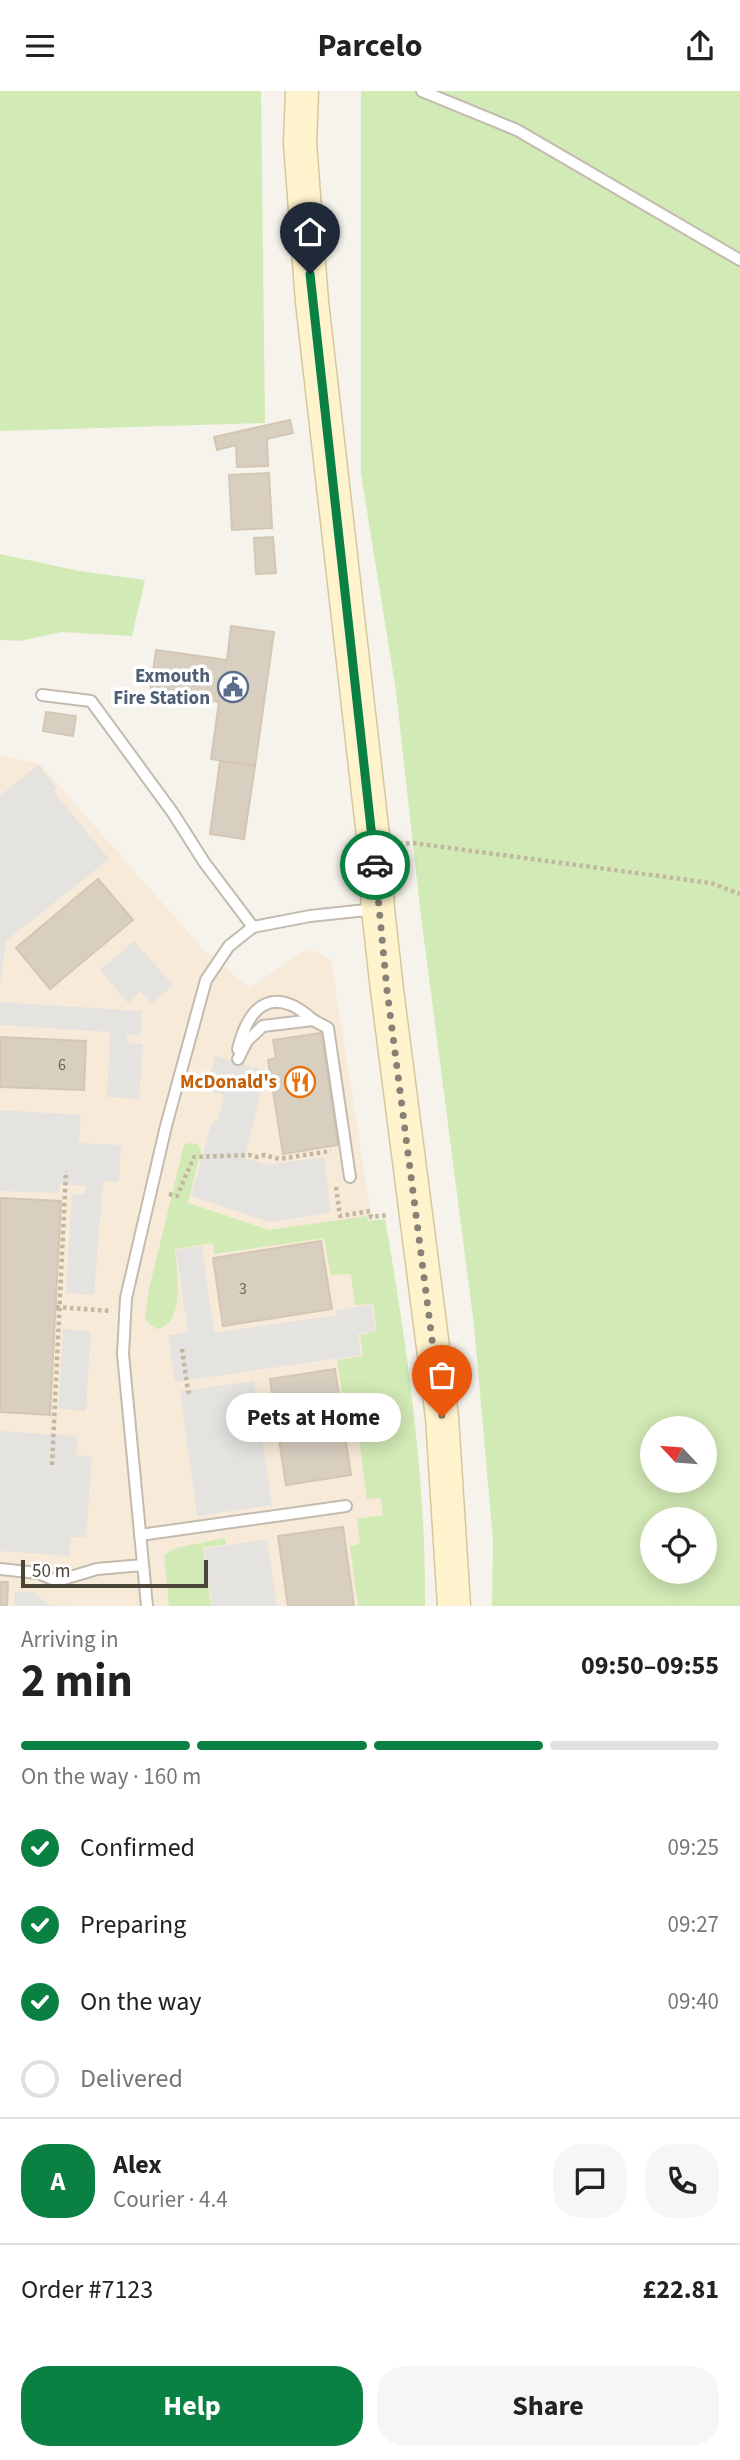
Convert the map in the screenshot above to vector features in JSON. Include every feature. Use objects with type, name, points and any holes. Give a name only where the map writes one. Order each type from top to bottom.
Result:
[{"type":"main road","points":[[302,91],[300,143],[312,302],[374,845],[378,909],[442,1417],[454,1606]]},
{"type":"lane","points":[[422,91],[517,130],[740,260]]},
{"type":"lane","points":[[42,695],[91,701],[253,927]]},
{"type":"lane","points":[[146,1606],[123,1355],[127,1298],[169,1115],[206,980],[229,946],[253,927],[310,916],[378,909]]},
{"type":"lane","points":[[313,1020],[262,1026],[247,1041],[238,1059],[238,1047],[253,1011],[265,1003],[286,1003],[328,1028],[350,1177]]},
{"type":"lane","points":[[140,1535],[346,1506]]},
{"type":"lane","points":[[0,1569],[38,1573],[57,1581],[97,1569],[143,1565]]},
{"type":"path","points":[[374,845],[413,843],[711,883],[740,894]]},
{"type":"path","points":[[169,1194],[177,1196],[194,1157],[257,1157],[265,1154],[279,1159],[334,1151],[334,1159]]},
{"type":"path","points":[[52,1465],[66,1171]]},
{"type":"path","points":[[336,1183],[340,1216],[370,1211],[371,1217],[384,1216]]},
{"type":"path","points":[[58,1308],[105,1310]]},
{"type":"path","points":[[182,1349],[188,1391],[191,1395]]},
{"type":"shaded area","points":[[0,756],[40,764],[203,949],[250,988],[309,948],[331,960],[377,1253],[416,1606],[0,1606]]},
{"type":"shaded area","points":[[38,765],[57,788],[53,791],[109,859],[6,941],[0,987],[0,796]]},
{"type":"shaded area","points":[[134,941],[173,985],[152,1004],[141,991],[128,1003],[100,970]]},
{"type":"shaded area","points":[[0,1002],[142,1011],[141,1035],[127,1035],[127,1043],[143,1044],[139,1099],[107,1097],[110,1032],[0,1025]]},
{"type":"shaded area","points":[[215,1056],[266,1071],[245,1158],[267,1165],[324,1157],[331,1213],[269,1222],[191,1196],[211,1124],[218,1120],[224,1095],[206,1090]]},
{"type":"shaded area","points":[[0,1110],[81,1115],[79,1143],[121,1145],[119,1182],[103,1181],[94,1295],[66,1293],[72,1194],[85,1194],[86,1186],[59,1184],[59,1193],[0,1191]]},
{"type":"shaded area","points":[[202,1246],[214,1333],[337,1315],[337,1310],[372,1305],[376,1331],[358,1334],[361,1355],[175,1382],[168,1335],[188,1332],[176,1250]]},
{"type":"shaded area","points":[[63,1329],[91,1331],[86,1411],[58,1409]]},
{"type":"shaded area","points":[[254,1381],[272,1505],[197,1516],[180,1391]]},
{"type":"shaded area","points":[[0,1431],[77,1436],[76,1455],[92,1456],[86,1537],[71,1537],[69,1556],[0,1551]]},
{"type":"shaded area","points":[[267,1539],[277,1606],[212,1606],[204,1549]]},
{"type":"shaded area","points":[[14,1592],[33,1592],[49,1605],[73,1606],[14,1606]]},
{"type":"green space","points":[[0,91],[261,91],[265,423],[0,431]]},
{"type":"green space","points":[[361,91],[740,91],[740,1606],[492,1606],[493,1540],[474,1325],[420,908],[396,691],[361,474]]},
{"type":"green space","points":[[0,554],[79,571],[145,580],[132,636],[61,632],[20,641],[0,640]]},
{"type":"green space","points":[[198,1144],[201,1150],[188,1203],[269,1230],[367,1216],[368,1221],[385,1219],[401,1315],[419,1460],[425,1606],[358,1606],[350,1546],[360,1544],[357,1519],[383,1515],[381,1498],[367,1499],[358,1431],[348,1431],[337,1360],[363,1356],[360,1335],[377,1331],[373,1304],[355,1305],[351,1274],[331,1275],[324,1238],[214,1254],[213,1243],[175,1249],[178,1282],[176,1307],[172,1318],[166,1325],[156,1329],[145,1320],[149,1289],[184,1145]]},
{"type":"green space","points":[[225,1538],[226,1544],[203,1548],[211,1606],[169,1606],[164,1555],[176,1548]]},
{"type":"building","points":[[290,420],[293,433],[267,439],[268,466],[237,467],[236,445],[217,450],[214,437]]},
{"type":"building","points":[[269,473],[272,528],[232,530],[229,475]]},
{"type":"building","points":[[273,537],[276,573],[256,574],[254,538]]},
{"type":"building","points":[[231,626],[274,632],[255,766],[211,759],[219,702],[150,693],[156,650],[227,660]]},
{"type":"building","points":[[46,712],[76,716],[73,736],[43,731]]},
{"type":"building","points":[[220,761],[255,766],[244,839],[210,834]]},
{"type":"building","points":[[98,879],[133,920],[50,989],[16,948]]},
{"type":"building","name":"McDonald's","points":[[321,1033],[338,1145],[283,1154],[268,1060],[276,1058],[273,1040]]},
{"type":"building","points":[[0,1037],[86,1041],[84,1090],[0,1087]]},
{"type":"building","points":[[0,1198],[61,1201],[50,1415],[0,1412]]},
{"type":"building","points":[[321,1241],[332,1309],[223,1326],[213,1258]]},
{"type":"building","points":[[335,1369],[351,1475],[286,1485],[270,1379]]},
{"type":"building","points":[[343,1527],[354,1606],[288,1606],[278,1536]]},
{"type":"building","points":[[0,1582],[8,1582],[7,1606],[0,1606]]},
{"type":"way so far","points":[[375,865],[387,990],[442,1417]]},
{"type":"place","name":"Exmouth Fire Station","points":[[233,687]]},
{"type":"place","name":"McDonald's","points":[[300,1082]]},
{"type":"place","name":"Pets at Home","points":[[442,1417]]},
{"type":"route","points":[[310,274],[375,865]]}]
